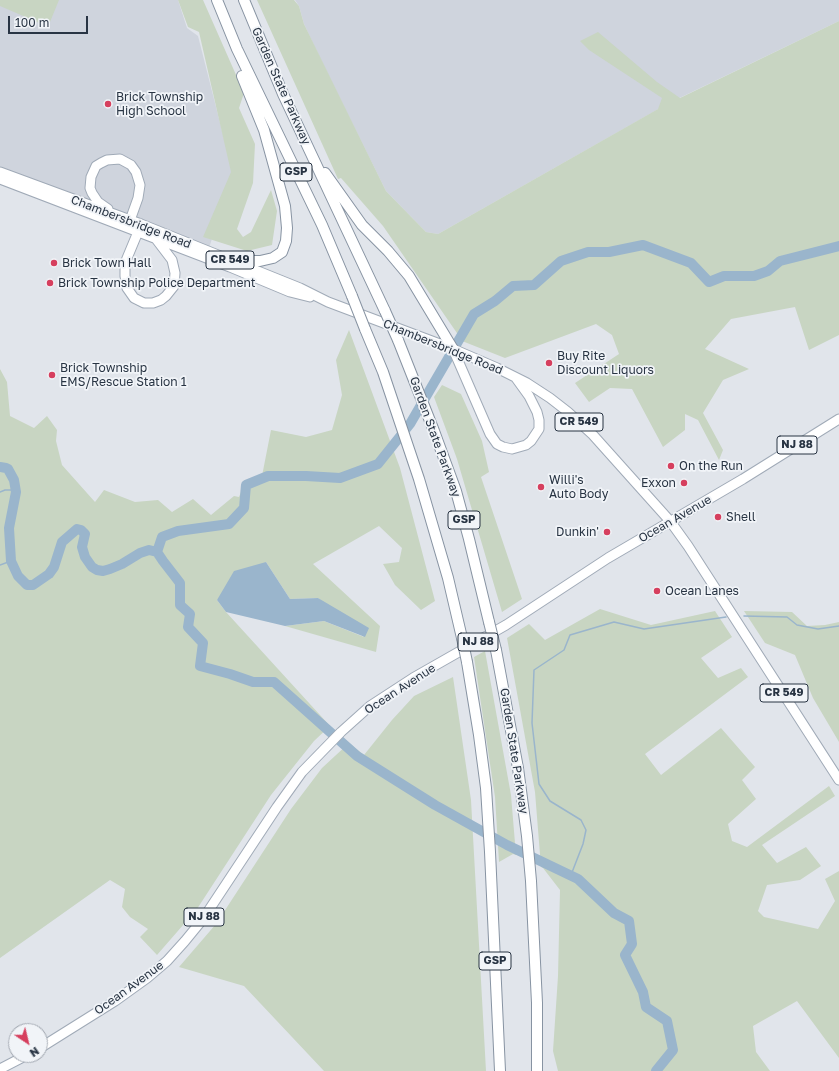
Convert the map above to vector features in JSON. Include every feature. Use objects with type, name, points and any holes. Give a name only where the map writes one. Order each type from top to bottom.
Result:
[{"type":"highway","name":"Garden State Parkway","points":[[216,0],[237,49],[322,224],[374,348],[411,453],[437,540],[462,638],[479,734],[488,816],[500,1071]]},
{"type":"highway","name":"Garden State Parkway","points":[[244,0],[311,154],[398,340],[430,420],[456,492],[469,539],[496,650],[518,768],[527,836],[532,881],[537,1003],[537,1071]]},
{"type":"highway","points":[[232,261],[260,261],[273,258],[282,252],[286,241],[287,228],[285,206],[264,130],[237,62],[237,49]]},
{"type":"highway","points":[[311,154],[362,225],[388,251],[409,276],[450,346]]},
{"type":"main road","points":[[116,215],[95,198],[90,188],[90,183],[96,166],[107,160],[115,158],[131,165],[136,172],[140,185],[138,198],[128,224]]},
{"type":"main road","name":"Chambersbridge Road","points":[[0,172],[116,215],[128,224]]},
{"type":"main road","name":"Chambersbridge Road","points":[[0,179],[232,261],[300,288],[328,302]]},
{"type":"main road","name":"Chambersbridge Road","points":[[139,228],[156,239],[290,292],[328,302],[450,346],[527,383],[550,398],[587,429],[670,522]]},
{"type":"main road","points":[[139,228],[125,263],[125,276],[127,288],[134,298],[144,303],[153,303],[161,300],[174,286],[175,273],[172,260],[156,239]]},
{"type":"main road","points":[[450,346],[460,364],[490,434],[497,444],[512,449],[526,445],[531,441],[539,429],[540,420],[529,396],[516,378]]},
{"type":"main road","name":"Ocean Avenue","points":[[48,1043],[115,1001],[147,978],[167,961],[185,942],[203,919],[302,772],[341,732],[370,706],[407,682],[506,624],[608,558],[839,420]]},
{"type":"main road","name":"CR 549","points":[[670,522],[716,587],[839,780]]},
{"type":"main road","points":[[0,1069],[12,1063]]},
{"type":"shaded area","name":"Brick Township High School","points":[[0,0],[178,0],[187,28],[198,36],[233,174],[208,251],[0,172]]},
{"type":"shaded area","points":[[295,0],[839,0],[839,21],[669,103],[438,234],[426,232],[386,191],[321,60],[304,24],[299,6]]},
{"type":"green space","points":[[0,0],[59,0],[50,22],[44,25],[0,6]]},
{"type":"green space","points":[[178,0],[203,0],[244,93],[239,108],[255,144],[253,183],[237,229],[243,237],[251,232],[271,190],[277,211],[272,245],[247,251],[203,237],[231,172],[199,32],[188,27]]},
{"type":"green space","points":[[257,0],[294,0],[299,6],[304,24],[386,191],[426,232],[438,234],[658,109],[662,98],[589,50],[580,41],[598,32],[657,82],[680,98],[839,21],[839,335],[809,350],[795,307],[731,319],[705,349],[749,369],[723,380],[703,413],[723,450],[719,460],[698,420],[685,414],[685,430],[663,447],[632,389],[610,388],[589,402],[575,383],[619,354],[612,335],[596,324],[505,358],[457,339],[459,336],[383,226],[341,178],[338,179]]},
{"type":"green space","points":[[349,330],[400,468],[435,601],[421,610],[395,585],[383,564],[399,562],[402,548],[379,526],[313,564],[380,626],[376,652],[285,626],[324,621],[364,637],[318,598],[290,599],[266,562],[217,600],[226,612],[330,726],[314,741],[271,795],[197,909],[157,955],[140,937],[148,929],[130,917],[122,907],[125,889],[110,880],[0,958],[0,369],[7,382],[10,416],[34,428],[47,416],[57,430],[56,441],[62,465],[95,502],[104,490],[135,502],[158,500],[172,512],[193,499],[211,515],[234,496],[239,497],[241,492],[262,476],[271,430],[306,437],[332,430],[342,395],[336,360]]},
{"type":"green space","points":[[442,385],[461,394],[482,441],[489,472],[481,477],[522,599],[502,612],[457,459],[434,397]]},
{"type":"green space","points":[[600,609],[651,625],[715,611],[732,637],[701,658],[718,678],[741,668],[748,677],[645,754],[661,775],[721,728],[755,767],[742,780],[756,799],[728,824],[732,841],[747,847],[829,786],[835,796],[762,845],[777,863],[806,847],[821,866],[800,880],[767,885],[758,911],[764,917],[818,929],[835,901],[825,879],[839,871],[839,1058],[797,1001],[753,1026],[756,1052],[770,1071],[558,1071],[553,1051],[558,976],[560,890],[541,867],[535,792],[507,638],[529,624],[545,640]]},
{"type":"green space","points":[[744,611],[792,612],[807,626],[825,625],[839,622],[839,742],[813,698],[795,655],[765,643]]},
{"type":"green space","points":[[485,651],[511,795],[516,855],[513,854],[499,862],[495,797],[474,657]]},
{"type":"green space","points":[[453,677],[471,800],[486,1071],[324,1071],[244,986],[179,967],[216,924],[291,809],[322,768],[349,743],[364,755],[392,720],[414,696]]},
{"type":"water","points":[[266,562],[290,599],[318,598],[369,628],[365,637],[324,621],[285,626],[226,612],[217,600],[234,571]]},
{"type":"waterway","points":[[157,552],[162,537],[178,531],[229,524],[244,508],[246,485],[268,476],[340,478],[378,464],[410,424],[474,314],[495,301],[513,286],[534,285],[561,261],[588,252],[609,252],[643,245],[691,263],[709,282],[724,276],[754,276],[768,271],[780,261],[839,246]]},
{"type":"waterway","points":[[0,467],[8,469],[14,480],[16,492],[9,528],[11,561],[18,576],[27,585],[33,585],[49,574],[54,567],[62,542],[77,529],[81,530],[85,534],[82,547],[85,557],[92,567],[97,570],[103,571],[110,569],[122,564],[140,553],[149,550],[157,552]]},
{"type":"waterway","points":[[0,492],[5,490],[16,490]]},
{"type":"waterway","points":[[157,552],[180,583],[180,605],[190,614],[188,627],[203,643],[200,666],[253,682],[274,682],[357,756],[435,805],[507,845],[578,879],[614,913],[629,921],[632,944],[625,955],[643,992],[646,1007],[667,1021],[673,1050],[656,1071]]},
{"type":"waterway","points":[[0,565],[11,561]]},
{"type":"waterway","points":[[744,616],[787,617],[797,625],[818,629],[839,626]]},
{"type":"waterway","points":[[571,875],[583,844],[586,830],[581,820],[550,801],[539,784],[532,723],[534,670],[564,650],[570,635],[614,622],[644,629],[726,617]]},
{"type":"place","name":"Brick Township High School","points":[[108,104]]},
{"type":"place","name":"Brick Town Hall","points":[[54,263]]},
{"type":"place","name":"Brick Township Police Department","points":[[50,283]]},
{"type":"place","name":"Buy Rite Discount Liquors","points":[[549,363]]},
{"type":"place","name":"Brick Township EMS/Rescue Station 1","points":[[52,375]]},
{"type":"place","name":"On the Run","points":[[671,466]]},
{"type":"place","name":"Exxon","points":[[684,483]]},
{"type":"place","name":"Willi's Auto Body","points":[[541,487]]},
{"type":"place","name":"Shell","points":[[718,517]]},
{"type":"place","name":"Dunkin'","points":[[607,532]]},
{"type":"place","name":"Ocean Lanes","points":[[657,591]]}]
